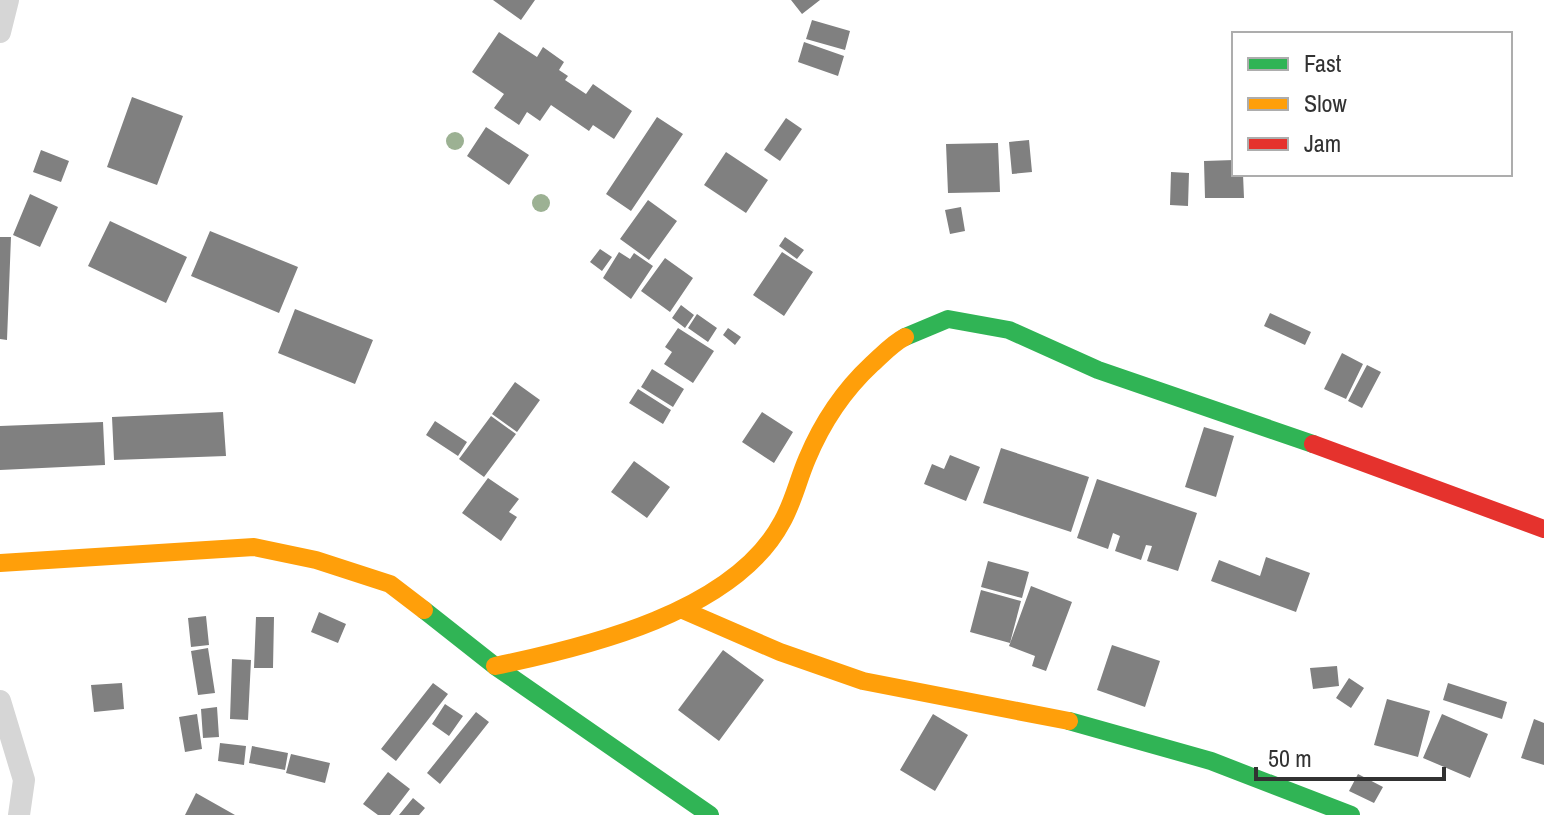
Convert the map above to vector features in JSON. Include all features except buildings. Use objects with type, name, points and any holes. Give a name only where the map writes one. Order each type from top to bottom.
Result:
[{"type":"street","points":[[0,32],[8,0]]},
{"type":"street","points":[[495,666],[573,650],[683,610],[750,564],[782,523],[808,456],[830,413],[852,383],[899,340],[948,319],[1009,330],[1098,370],[1372,465],[1544,529]]},
{"type":"street","points":[[0,563],[254,547],[316,560],[390,584],[495,666],[710,815]]},
{"type":"street","points":[[683,610],[780,652],[863,681],[943,698],[1019,709],[1117,733],[1211,761],[1351,815]]},
{"type":"street","points":[[0,701],[24,780],[19,815]]},
{"type":"traffic: fast","points":[[905,337],[948,319],[1009,330],[1098,370],[1313,444]]},
{"type":"traffic: fast","points":[[424,610],[495,666],[710,815]]},
{"type":"traffic: fast","points":[[1069,721],[1211,761],[1351,815]]},
{"type":"traffic: slow","points":[[495,666],[572,648],[655,621],[730,580],[760,553],[782,522],[813,446],[843,396],[861,374],[905,337]]},
{"type":"traffic: slow","points":[[0,563],[254,547],[316,560],[390,584],[424,610]]},
{"type":"traffic: slow","points":[[683,610],[780,652],[863,681],[1069,721]]},
{"type":"traffic: jam","points":[[1313,444],[1544,529]]}]
